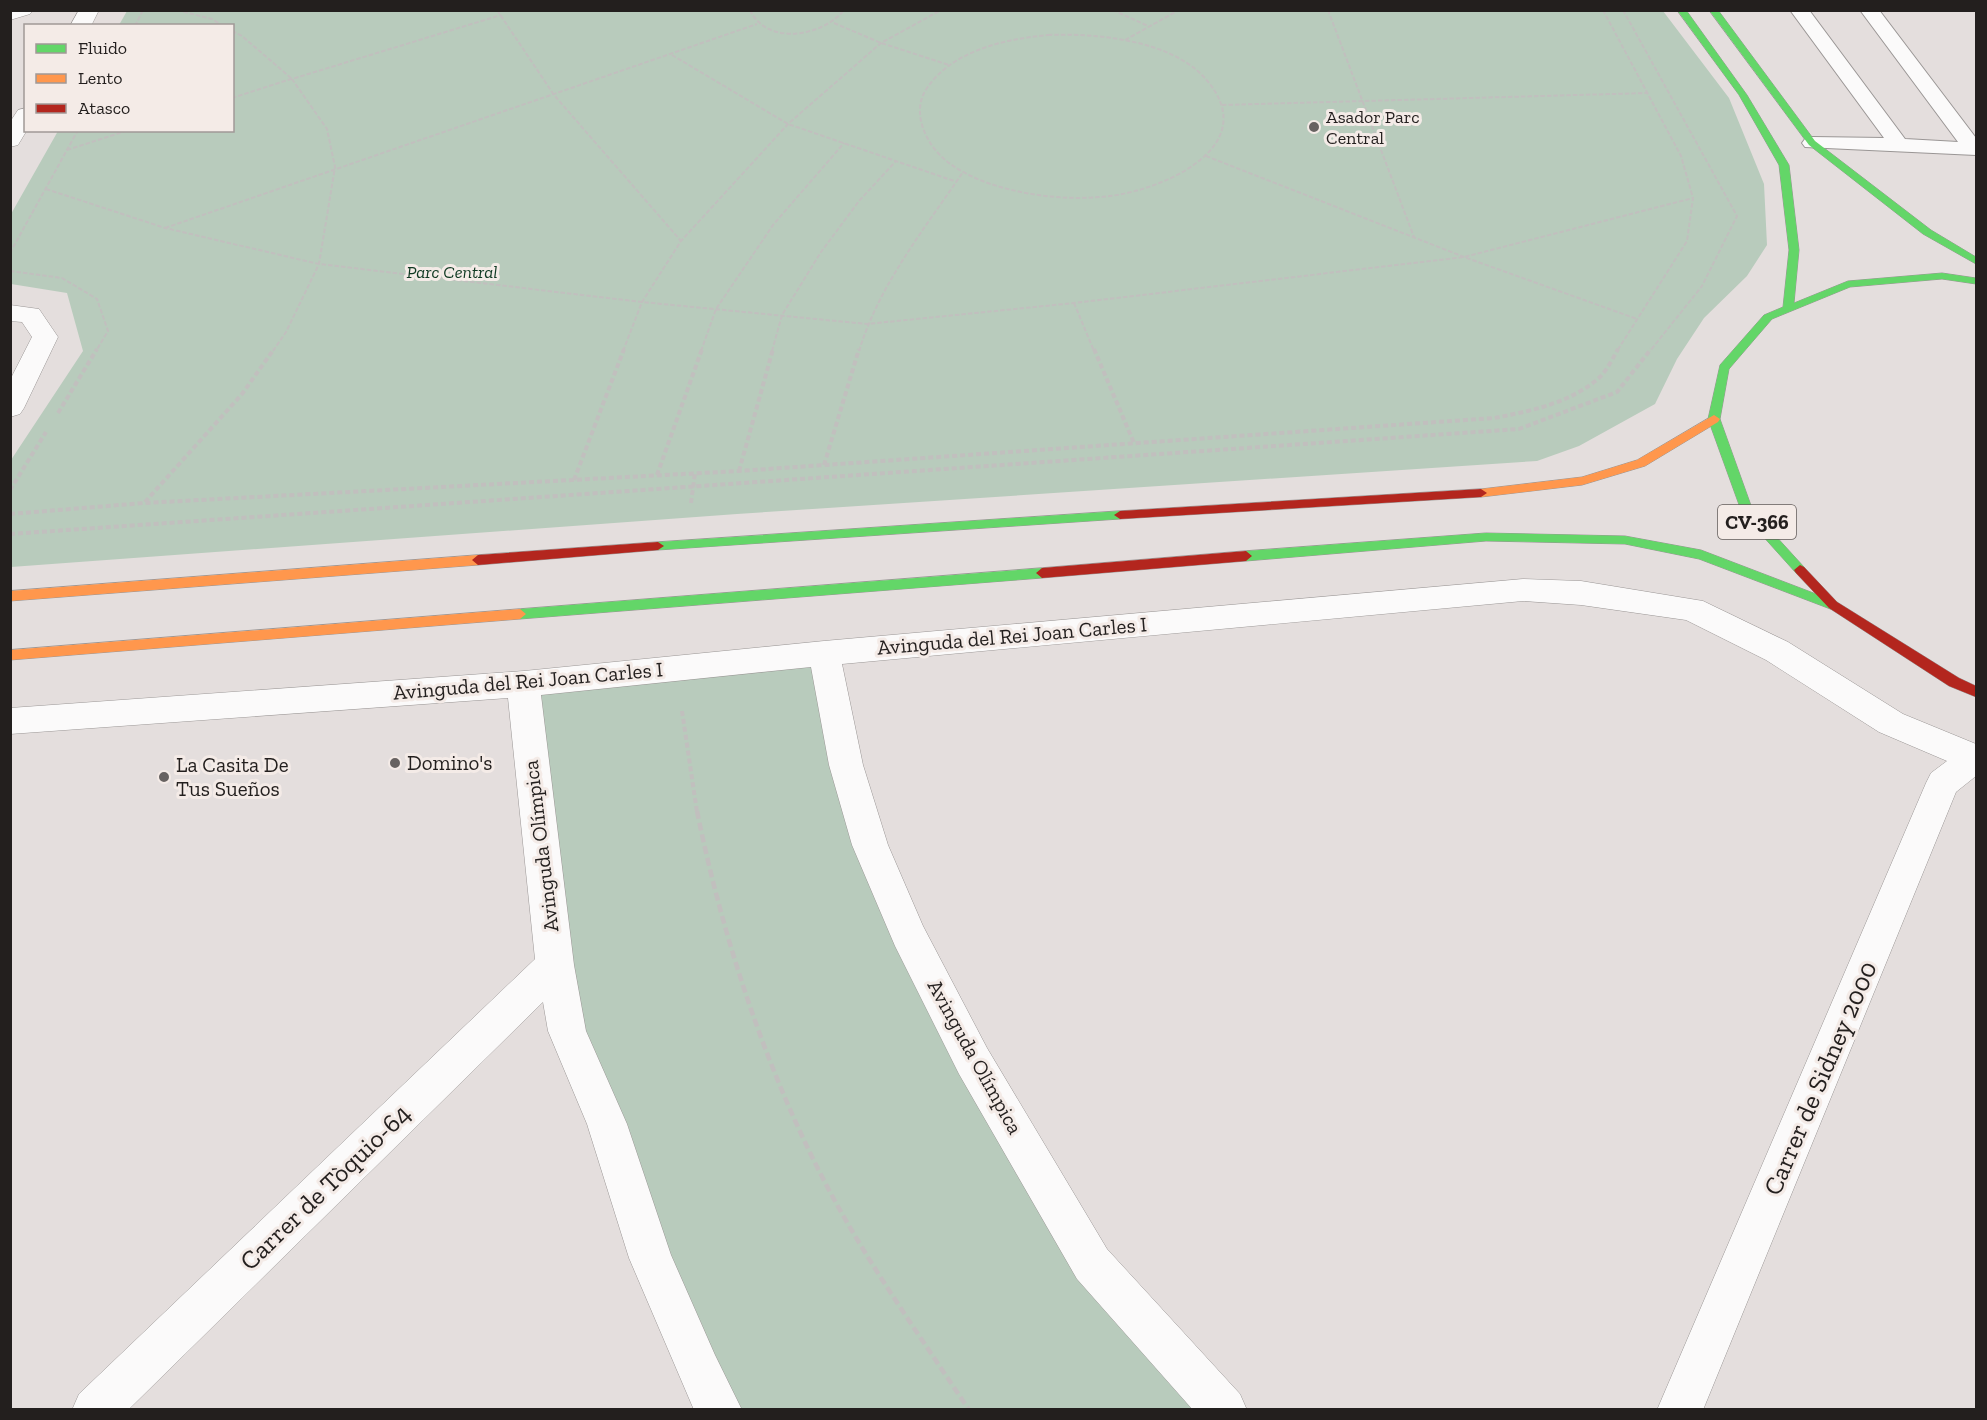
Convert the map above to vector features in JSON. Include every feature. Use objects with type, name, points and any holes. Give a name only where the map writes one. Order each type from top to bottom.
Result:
[{"type":"street","points":[[10,14],[23,10]]},
{"type":"street","points":[[81,24],[89,10]]},
{"type":"street","points":[[1682,10],[1743,95],[1784,165],[1794,250],[1788,308]]},
{"type":"street","points":[[1713,10],[1812,142],[1927,232],[1977,261]]},
{"type":"street","points":[[10,140],[24,118]]},
{"type":"street","points":[[10,596],[813,534],[1490,492],[1582,481],[1641,462],[1714,419],[1724,368],[1768,317],[1848,284],[1942,276],[1977,281]]},
{"type":"street","points":[[10,313],[30,315],[45,337],[10,408]]},
{"type":"street","name":"CV-366","points":[[1714,419],[1748,513],[1833,605],[1954,682],[1977,692]]},
{"type":"street","points":[[10,655],[1485,537],[1636,542],[1701,555],[1833,605]]},
{"type":"street","name":"Avinguda del Rei Joan Carles I","points":[[10,721],[524,684],[824,653],[1523,590],[1581,593],[1692,609],[1778,651],[1891,723],[1976,758]]},
{"type":"street","name":"Avinguda Olímpica","points":[[824,653],[846,765],[870,845],[908,934],[974,1061],[1092,1264],[1224,1410]]},
{"type":"street","name":"Avinguda Olímpica","points":[[524,684],[525,713],[555,965],[567,1031],[607,1124],[651,1258],[699,1371],[719,1410]]},
{"type":"street","name":"Carrer de Sidney 2000","points":[[1680,1410],[1943,783],[1976,758]]},
{"type":"street","name":"Carrer de Tòquio-64","points":[[95,1410],[555,965]]},
{"type":"lane","points":[[1799,10],[1899,145]]},
{"type":"lane","points":[[1869,10],[1975,149]]},
{"type":"lane","points":[[1812,142],[1975,149]]},
{"type":"path","points":[[136,24],[143,10]]},
{"type":"path","points":[[177,10],[212,19],[220,24]]},
{"type":"path","points":[[497,10],[554,95],[681,241]]},
{"type":"path","points":[[750,10],[758,24],[773,31],[794,33],[822,28],[834,23],[844,10]]},
{"type":"path","points":[[574,480],[642,302],[681,241],[788,124],[880,43],[941,10]]},
{"type":"path","points":[[1113,10],[1148,26]]},
{"type":"path","points":[[1125,40],[1179,10]]},
{"type":"path","points":[[1329,10],[1361,101],[1415,237]]},
{"type":"path","points":[[10,514],[144,503],[739,471],[1494,418],[1536,410],[1573,395],[1601,376],[1687,241],[1693,198],[1681,156],[1604,10]]},
{"type":"path","points":[[10,534],[1519,429],[1617,392],[1702,286],[1737,216],[1623,10]]},
{"type":"path","points":[[234,97],[501,15]]},
{"type":"path","points":[[834,23],[880,43],[949,65]]},
{"type":"path","points":[[165,228],[335,167],[554,95],[758,24]]},
{"type":"path","points":[[144,503],[242,394],[286,332],[320,264],[335,167],[327,129],[292,79],[242,36],[234,32]]},
{"type":"path","points":[[1077,34],[1125,40],[1170,55],[1189,65],[1215,90],[1222,105],[1224,118],[1222,131],[1217,144],[1187,172],[1160,184],[1129,193],[1095,197],[1058,197],[1024,193],[991,184],[963,172],[940,156],[925,137],[919,118],[921,99],[931,81],[949,65],[985,47],[1029,37],[1077,34]]},
{"type":"path","points":[[671,55],[788,124],[957,182]]},
{"type":"path","points":[[1222,105],[1648,93]]},
{"type":"path","points":[[10,253],[77,132]]},
{"type":"path","points":[[67,150],[123,132]]},
{"type":"path","points":[[657,475],[716,309],[773,225],[844,143]]},
{"type":"path","points":[[1206,156],[1464,257],[1637,319]]},
{"type":"path","points":[[739,471],[782,315],[821,252],[859,201],[896,161]]},
{"type":"path","points":[[824,465],[867,324],[914,243],[963,172]]},
{"type":"path","points":[[46,189],[165,228],[320,264],[642,302],[867,324],[1074,303],[1464,257],[1693,198]]},
{"type":"path","points":[[1074,303],[1134,443]]},
{"type":"path","points":[[684,667],[680,693],[686,756],[702,846],[758,1026],[798,1127],[844,1217],[969,1410]]},
{"type":"green space","name":"Parc Central","points":[[127,11],[1663,11],[1729,98],[1764,184],[1767,245],[1747,276],[1704,318],[1677,359],[1655,404],[1579,446],[1537,461],[737,514],[11,567],[11,460],[83,351],[67,293],[11,284],[11,214],[57,132],[234,132],[234,24],[120,24]]},
{"type":"green space","points":[[824,653],[870,845],[1026,1149],[1232,1409],[719,1409],[567,1031],[522,692]]},
{"type":"traffic: fast","points":[[1681,10],[1743,95],[1784,165],[1794,250],[1788,308]]},
{"type":"traffic: fast","points":[[1713,10],[1812,143],[1927,232],[1976,261]]},
{"type":"traffic: fast","points":[[1800,570],[1748,513],[1714,419],[1724,368],[1768,317],[1848,284],[1942,276],[1976,281]]},
{"type":"traffic: fast","points":[[658,546],[1120,515]]},
{"type":"traffic: fast","points":[[1246,556],[1486,537],[1625,540],[1701,555],[1833,605]]},
{"type":"traffic: fast","points":[[520,614],[1042,573]]},
{"type":"traffic: slow","points":[[1481,493],[1582,481],[1641,463],[1714,419]]},
{"type":"traffic: slow","points":[[10,596],[478,560]]},
{"type":"traffic: slow","points":[[10,655],[520,614]]},
{"type":"traffic: jam","points":[[1120,515],[1481,493]]},
{"type":"traffic: jam","points":[[478,560],[658,546]]},
{"type":"traffic: jam","points":[[1042,573],[1246,556]]},
{"type":"traffic: jam","points":[[1800,570],[1833,605],[1954,682],[1976,692]]},
{"type":"place","name":"Asador Parc Central","points":[[1314,127]]},
{"type":"place","name":"Domino's","points":[[395,763]]},
{"type":"place","name":"La Casita De Tus Sueños","points":[[164,777]]}]
